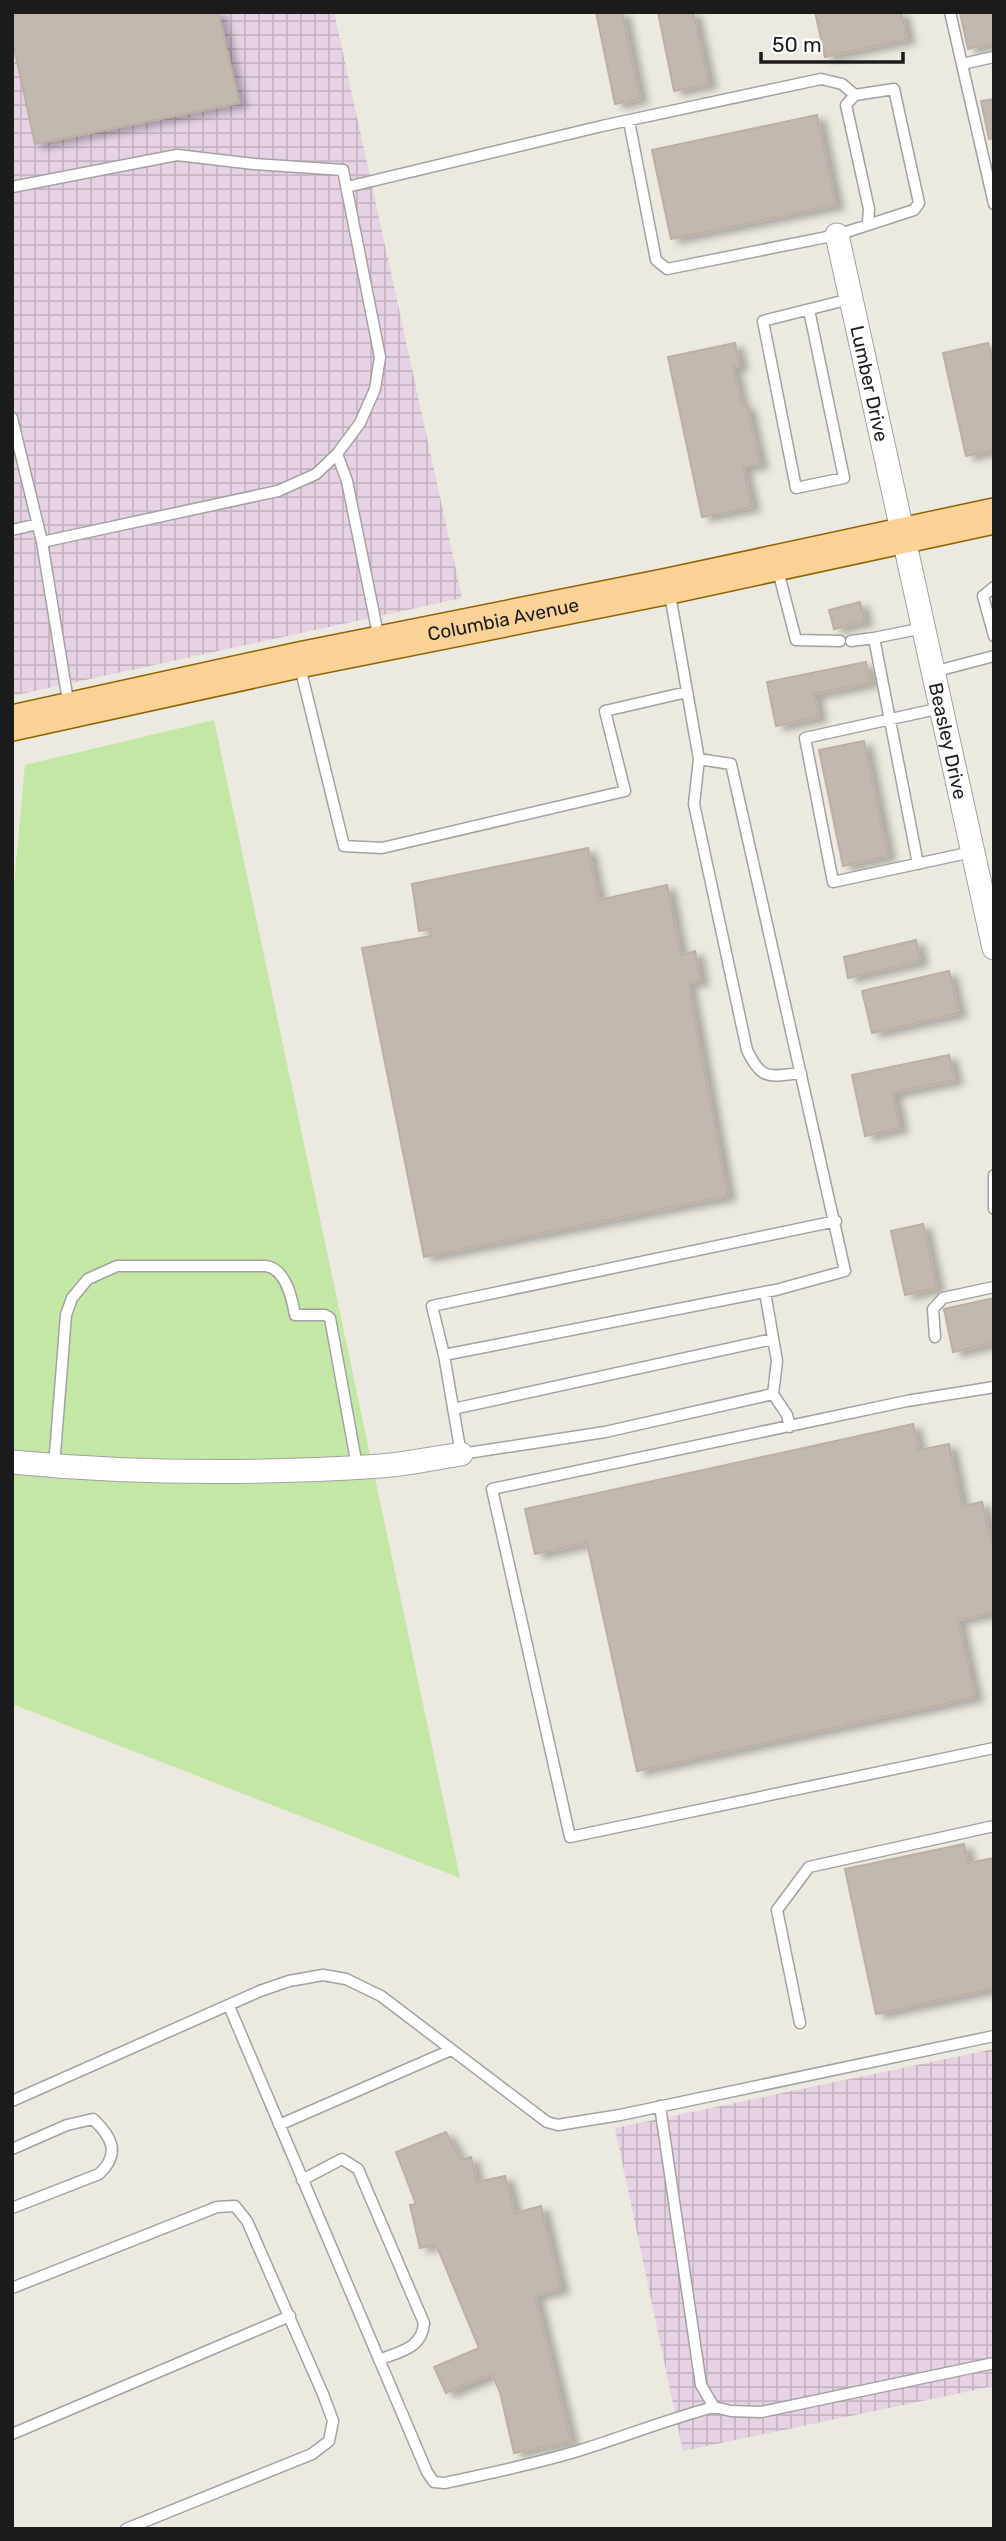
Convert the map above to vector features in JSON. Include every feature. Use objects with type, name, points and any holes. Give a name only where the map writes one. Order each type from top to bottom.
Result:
[{"type":"main road","name":"Columbia Avenue","points":[[12,723],[299,660],[669,586],[994,516]]},
{"type":"street","name":"Lumber Drive","points":[[836,235],[902,534]]},
{"type":"street","name":"Beasley Drive","points":[[902,534],[994,948]]},
{"type":"street","points":[[12,1462],[190,1472],[384,1465],[461,1454]]},
{"type":"lane","points":[[950,12],[994,204]]},
{"type":"lane","points":[[962,64],[994,57]]},
{"type":"lane","points":[[347,187],[821,79],[842,84],[855,95]]},
{"type":"lane","points":[[629,121],[656,260],[667,269],[836,235],[914,210],[919,203],[894,89],[855,95],[846,105],[869,209],[868,223]]},
{"type":"lane","points":[[12,187],[177,155],[343,170],[380,357],[374,389],[360,423],[337,454],[316,474],[278,491],[42,542]]},
{"type":"lane","points":[[809,310],[844,478],[796,488],[763,321],[850,299]]},
{"type":"lane","points":[[12,418],[42,542],[69,711]]},
{"type":"lane","points":[[337,454],[347,481],[380,644]]},
{"type":"lane","points":[[12,530],[38,524]]},
{"type":"lane","points":[[775,562],[796,640],[845,641],[923,628]]},
{"type":"lane","points":[[669,586],[699,759],[694,804],[747,1050],[755,1067],[767,1076],[801,1073]]},
{"type":"lane","points":[[994,587],[983,596],[994,636]]},
{"type":"lane","points":[[874,638],[918,864]]},
{"type":"lane","points":[[933,672],[994,656]]},
{"type":"lane","points":[[299,660],[344,846],[383,848],[625,791],[604,711],[687,692]]},
{"type":"lane","points":[[941,708],[805,738],[833,882],[972,852]]},
{"type":"lane","points":[[444,1355],[765,1292],[845,1271],[836,1221],[731,764],[699,759]]},
{"type":"lane","points":[[994,1175],[994,1209]]},
{"type":"lane","points":[[773,1394],[604,1432],[461,1454],[444,1355],[432,1306],[836,1221]]},
{"type":"lane","points":[[54,1466],[66,1315],[72,1298],[88,1279],[117,1266],[266,1266],[274,1267],[279,1272],[292,1299],[295,1315],[326,1315],[330,1318],[357,1466]]},
{"type":"lane","points":[[935,1337],[933,1309],[943,1298],[994,1287]]},
{"type":"lane","points":[[765,1292],[777,1361],[773,1394],[788,1415],[790,1427]]},
{"type":"lane","points":[[453,1409],[773,1339]]},
{"type":"lane","points":[[994,1387],[907,1401],[492,1489],[570,1837],[994,1748]]},
{"type":"lane","points":[[800,2023],[777,1910],[809,1867],[994,1826]]},
{"type":"lane","points":[[12,2101],[289,1981],[323,1975],[346,1979],[381,1996],[547,2122],[558,2125],[994,2036]]},
{"type":"lane","points":[[229,2006],[426,2472],[434,2482],[445,2483],[526,2465],[582,2450],[672,2417],[714,2407],[731,2411],[761,2412],[994,2363]]},
{"type":"lane","points":[[279,2125],[451,2050]]},
{"type":"lane","points":[[660,2106],[701,2385],[714,2407]]},
{"type":"lane","points":[[12,2149],[67,2125],[93,2119],[109,2139],[113,2151],[109,2166],[99,2174],[12,2208]]},
{"type":"lane","points":[[302,2180],[342,2159],[358,2169],[424,2323],[423,2335],[418,2342],[379,2360]]},
{"type":"lane","points":[[12,2288],[217,2207],[235,2206],[247,2221],[333,2421],[329,2441],[312,2454],[126,2529]]},
{"type":"lane","points":[[12,2434],[290,2316]]},
{"type":"shaded area","points":[[12,12],[334,12],[462,598],[12,696]]},
{"type":"shaded area","points":[[994,2049],[994,2386],[683,2451],[615,2128]]},
{"type":"green space","points":[[214,720],[460,1878],[12,1704],[12,905],[25,765]]},
{"type":"building","points":[[12,12],[218,12],[239,103],[35,144],[12,38]]},
{"type":"building","points":[[596,12],[622,12],[640,99],[615,104]]},
{"type":"building","points":[[658,12],[693,12],[709,84],[674,91]]},
{"type":"building","points":[[815,12],[901,12],[907,39],[825,57]]},
{"type":"building","points":[[960,12],[994,12],[994,43],[968,49]]},
{"type":"building","points":[[994,99],[994,138],[989,139],[981,101]]},
{"type":"building","points":[[817,115],[836,205],[671,239],[652,150]]},
{"type":"building","points":[[735,343],[740,366],[733,367],[742,406],[747,405],[760,464],[743,467],[752,507],[702,517],[668,357]]},
{"type":"building","points":[[988,343],[994,367],[994,450],[966,456],[943,353]]},
{"type":"building","points":[[860,602],[865,621],[834,629],[829,610]]},
{"type":"building","points":[[866,662],[870,683],[814,694],[819,717],[776,726],[767,682]]},
{"type":"building","points":[[864,741],[888,856],[843,866],[819,750]]},
{"type":"building","points":[[588,848],[599,900],[667,885],[681,955],[695,951],[701,981],[688,983],[728,1196],[424,1257],[362,948],[431,936],[430,929],[419,931],[412,884]]},
{"type":"building","points":[[916,940],[920,961],[848,978],[844,957]]},
{"type":"building","points":[[949,971],[959,1013],[872,1033],[862,991]]},
{"type":"building","points":[[949,1055],[955,1080],[893,1093],[900,1128],[865,1136],[852,1075]]},
{"type":"building","points":[[923,1224],[937,1288],[905,1295],[891,1231]]},
{"type":"building","points":[[994,1298],[994,1343],[953,1352],[944,1309]]},
{"type":"building","points":[[913,1424],[919,1450],[949,1444],[962,1506],[982,1502],[994,1554],[994,1612],[958,1620],[975,1697],[637,1771],[587,1543],[535,1554],[525,1509]]},
{"type":"building","points":[[964,1844],[968,1863],[994,1858],[994,1988],[876,2014],[845,1869]]},
{"type":"building","points":[[446,2132],[461,2160],[471,2157],[477,2182],[505,2176],[515,2213],[541,2206],[561,2289],[535,2295],[571,2441],[514,2453],[500,2392],[492,2374],[446,2393],[434,2367],[479,2348],[436,2244],[420,2248],[410,2205],[416,2204],[396,2152]]}]
